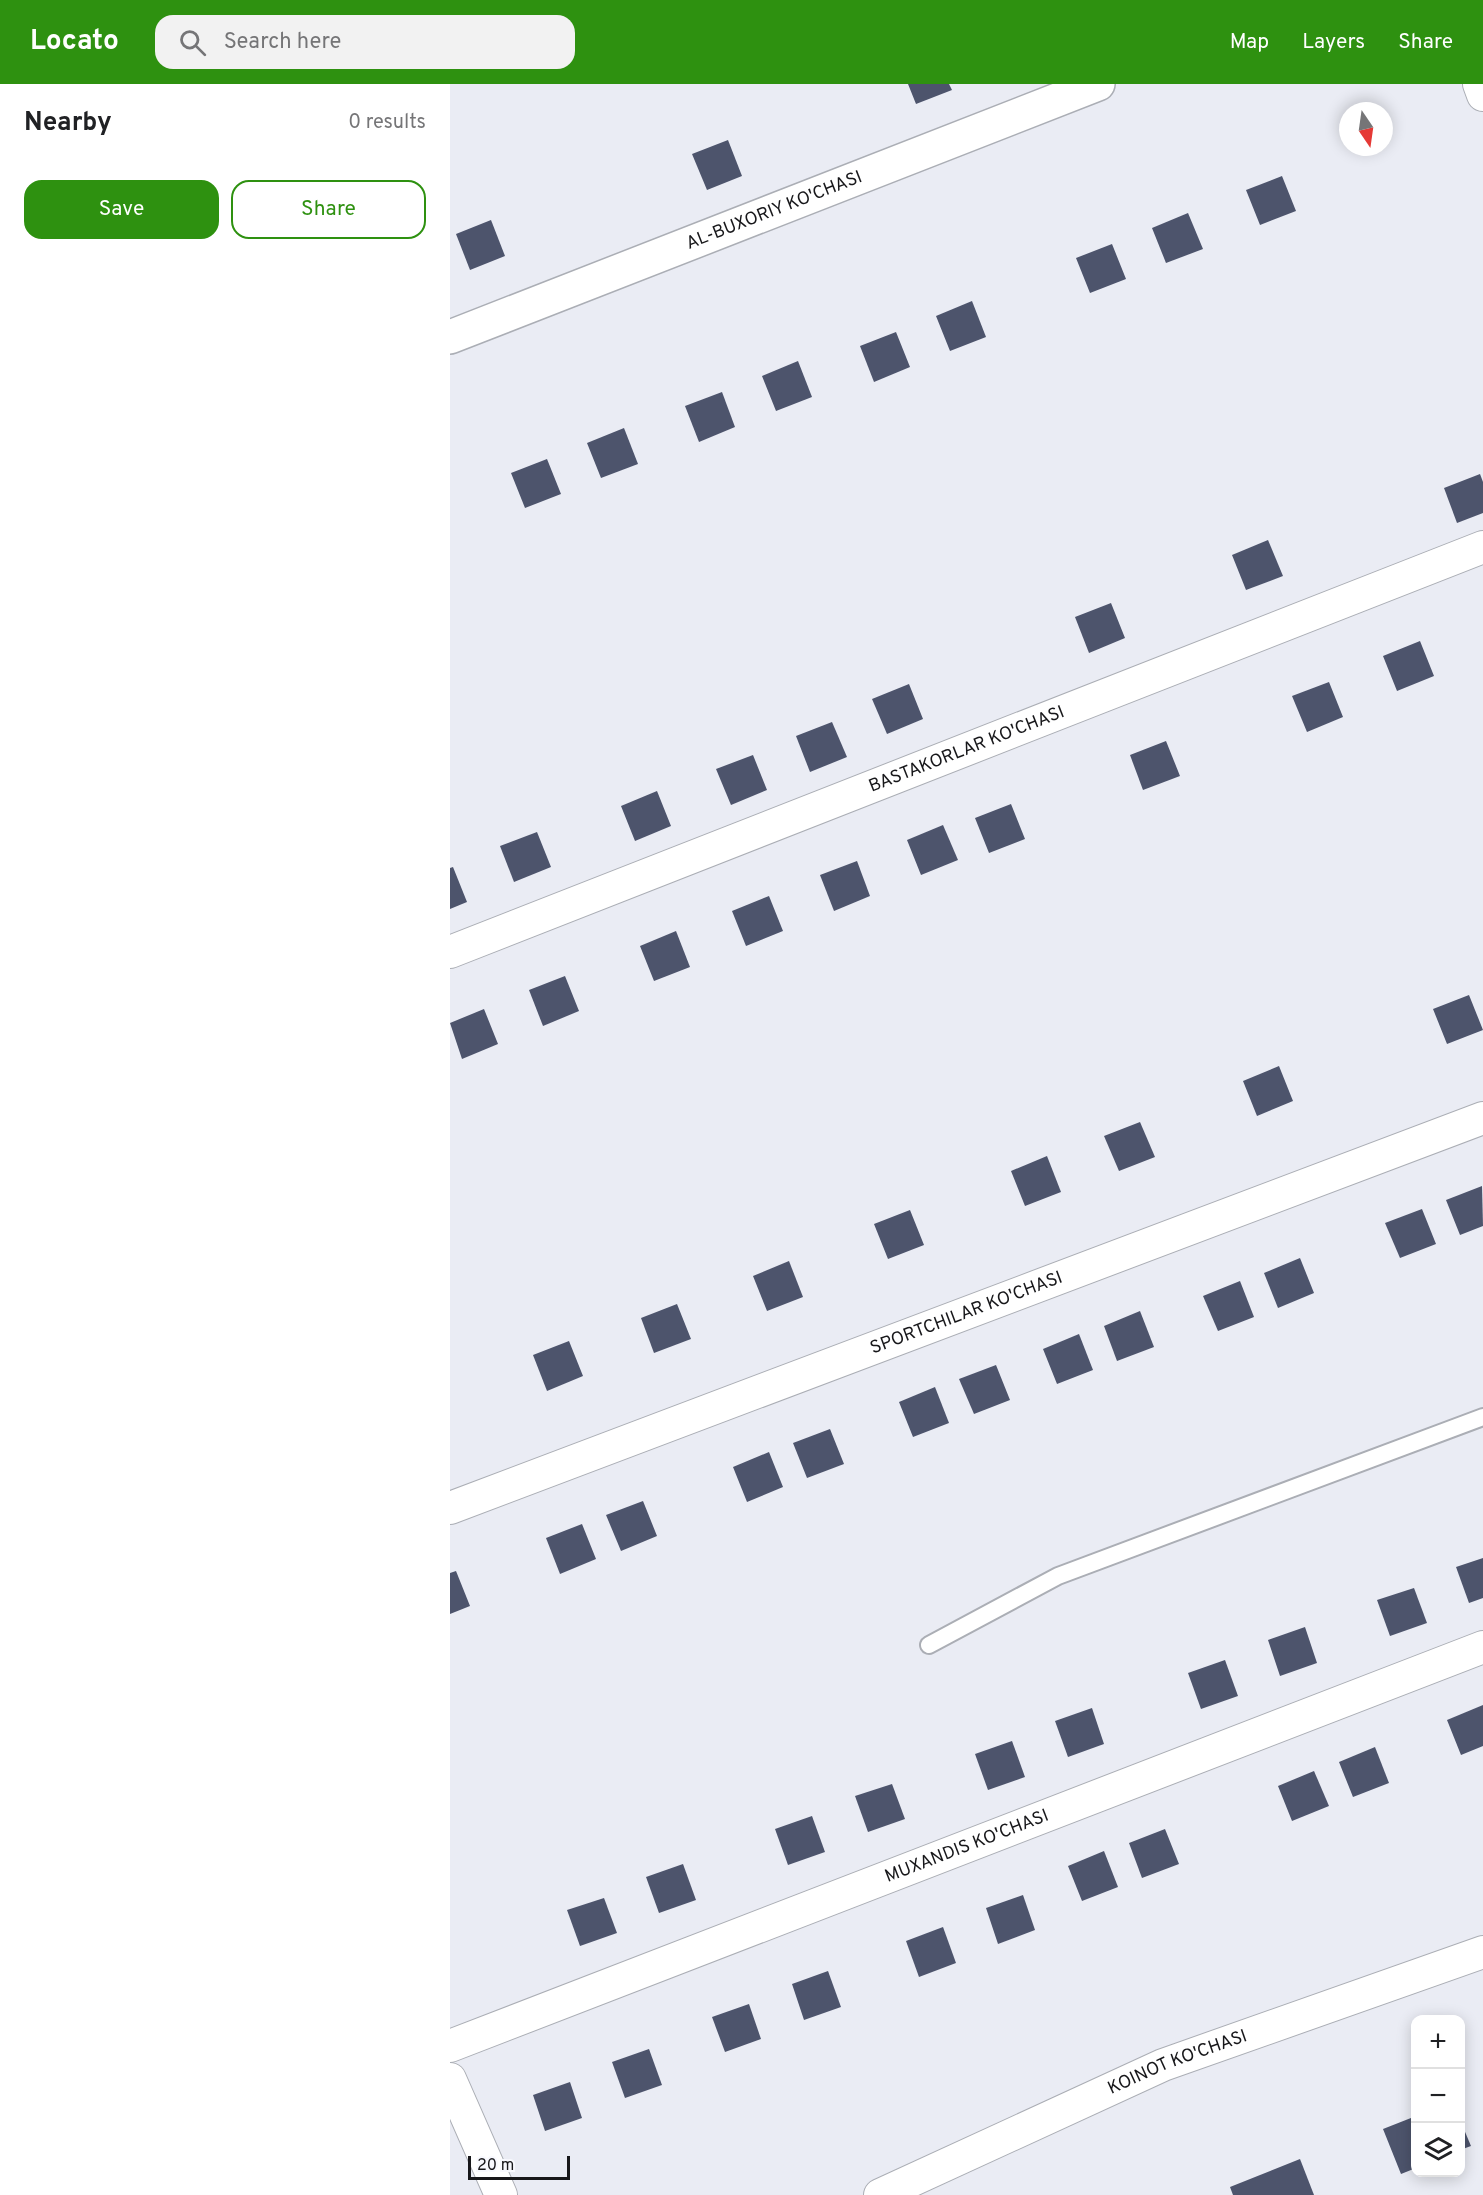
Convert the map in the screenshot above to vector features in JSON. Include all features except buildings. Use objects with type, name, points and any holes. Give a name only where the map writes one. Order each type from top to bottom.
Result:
[{"type":"street","name":"AL-BUXORIY KO'CHASI","points":[[450,337],[1098,84]]},
{"type":"street","points":[[1479,84],[1483,95]]},
{"type":"street","name":"BASTAKORLAR KO'CHASI","points":[[450,952],[1483,547]]},
{"type":"street","name":"SPORTCHILAR KO'CHASI","points":[[450,1508],[1483,1118]]},
{"type":"street","name":"MUXANDIS KO'CHASI","points":[[450,2046],[1483,1647]]},
{"type":"street","name":"KOINOT KO'CHASI","points":[[880,2195],[1163,2065],[1483,1952]]},
{"type":"street","points":[[450,2079],[501,2195]]},
{"type":"lane","points":[[929,1645],[1058,1576],[1483,1417]]}]
